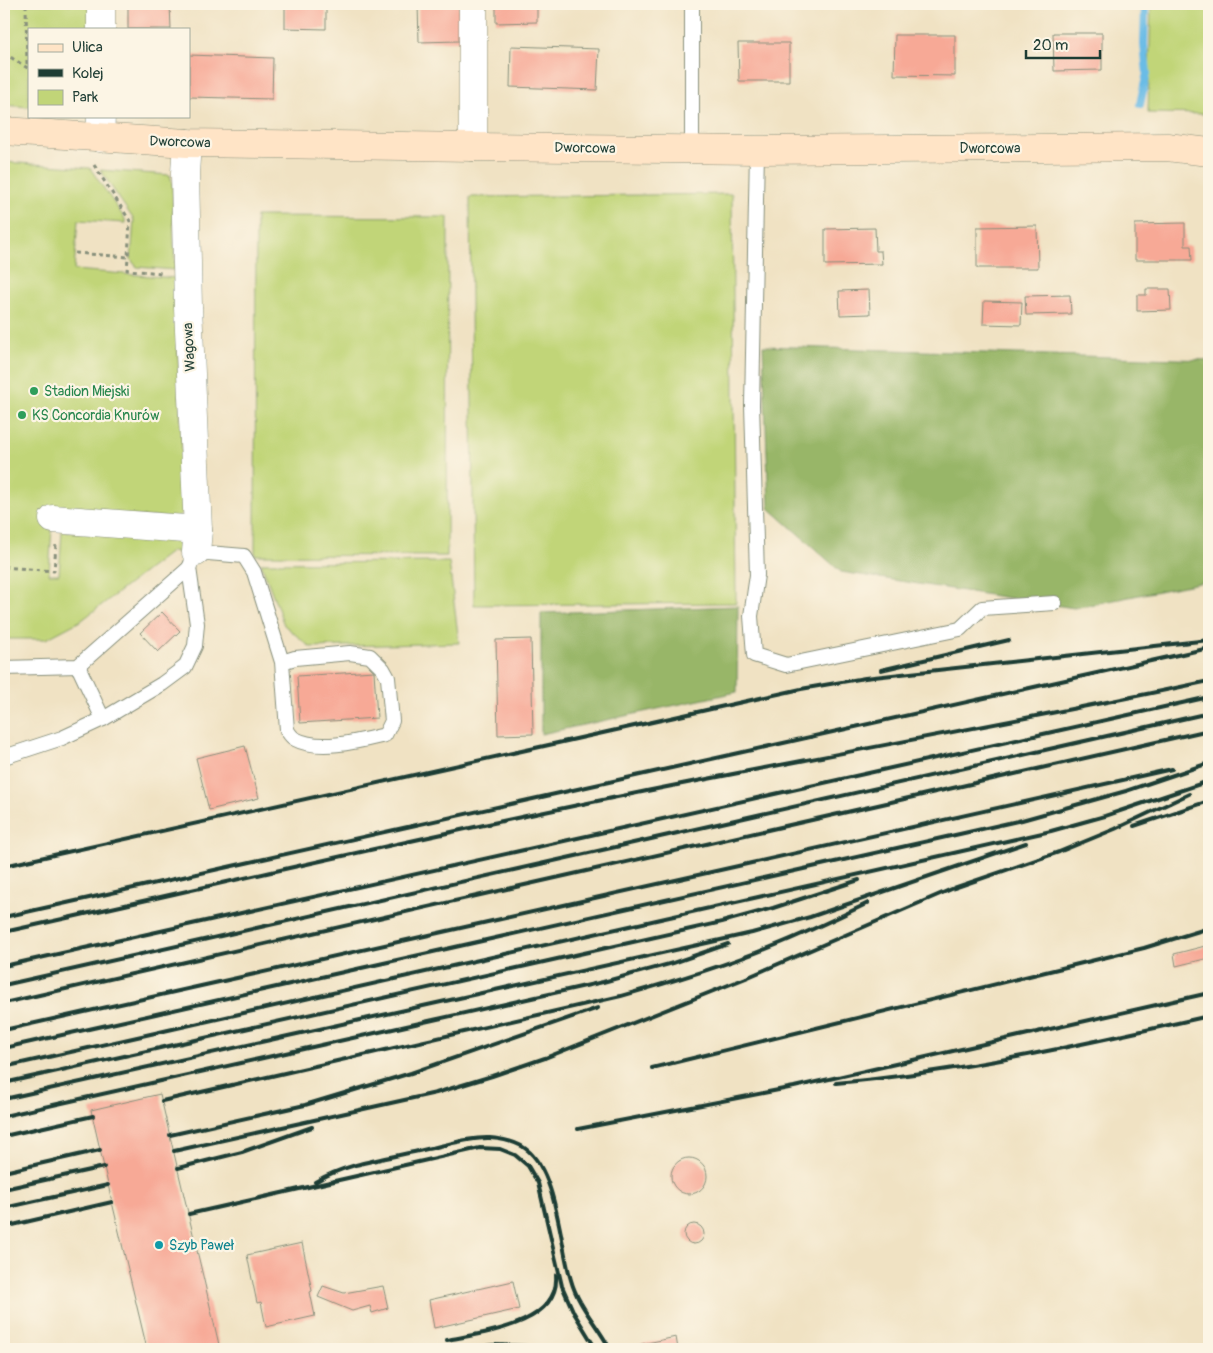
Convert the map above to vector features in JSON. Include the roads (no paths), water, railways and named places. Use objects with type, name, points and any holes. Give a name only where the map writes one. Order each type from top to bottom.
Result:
[{"type":"main road","name":"Dworcowa","points":[[4,131],[100,127],[186,143],[757,150],[1167,147],[1209,152]]},
{"type":"main road","name":"Dworcowa","points":[[1167,147],[1209,141]]},
{"type":"street","points":[[101,28],[102,4]]},
{"type":"street","points":[[473,4],[474,147]]},
{"type":"street","name":"Wagowa","points":[[186,143],[187,275],[194,550]]},
{"type":"street","points":[[55,519],[194,550]]},
{"type":"lane","points":[[692,4],[692,149]]},
{"type":"lane","points":[[757,150],[752,396],[757,575],[751,616],[754,655],[786,665],[960,630],[982,608],[1055,603]]},
{"type":"lane","points":[[194,550],[244,556],[254,572],[282,662],[287,730],[293,739],[317,745],[358,742],[385,735],[392,721],[388,678],[383,669],[370,656],[350,653],[295,658],[282,662]]},
{"type":"lane","points":[[4,668],[78,666],[194,550]]},
{"type":"lane","points":[[4,757],[62,738],[104,719],[162,684],[185,667],[195,646],[197,624],[194,550]]},
{"type":"lane","points":[[78,666],[104,719]]},
{"type":"waterway","points":[[1140,104],[1147,73],[1144,45],[1145,4]]},
{"type":"railway","points":[[881,670],[1009,640]]},
{"type":"railway","points":[[4,866],[801,689],[865,678],[1209,640]]},
{"type":"railway","points":[[4,917],[1209,648]]},
{"type":"railway","points":[[4,932],[553,810],[1209,681]]},
{"type":"railway","points":[[4,966],[1209,697]]},
{"type":"railway","points":[[4,985],[1209,713]]},
{"type":"railway","points":[[4,1003],[1209,730]]},
{"type":"railway","points":[[4,1048],[1022,820],[1126,791],[1209,763]]},
{"type":"railway","points":[[4,1030],[1172,769]]},
{"type":"railway","points":[[4,1067],[1051,831],[1105,816],[1209,781]]},
{"type":"railway","points":[[174,1151],[436,1093],[545,1058],[746,978],[954,888],[1059,852],[1115,829],[1189,794]]},
{"type":"railway","points":[[1134,826],[1209,801]]},
{"type":"railway","points":[[4,1099],[752,933],[810,917],[1026,843]]},
{"type":"railway","points":[[4,1083],[722,922],[773,908],[859,880]]},
{"type":"railway","points":[[162,1101],[621,996],[735,961],[802,934],[868,903]]},
{"type":"railway","points":[[652,1068],[1144,948],[1209,928]]},
{"type":"railway","points":[[4,1116],[603,982],[673,963],[728,944]]},
{"type":"railway","points":[[578,1129],[794,1087],[1209,993]]},
{"type":"railway","points":[[170,1135],[305,1105],[411,1073],[598,1008]]},
{"type":"railway","points":[[836,1083],[930,1072],[1023,1056],[1209,1016]]},
{"type":"railway","points":[[4,1136],[93,1116]]},
{"type":"railway","points":[[178,1168],[242,1152],[312,1127]]},
{"type":"railway","points":[[315,1182],[328,1175],[369,1161],[467,1140],[495,1138],[518,1144],[526,1149],[536,1160],[545,1174],[556,1210],[574,1289],[578,1299],[610,1349]]},
{"type":"railway","points":[[189,1214],[480,1148],[500,1149],[515,1155],[528,1166],[538,1183],[562,1286],[574,1313],[596,1349]]},
{"type":"railway","points":[[4,1172],[100,1150]]},
{"type":"railway","points":[[4,1189],[104,1167]]},
{"type":"railway","points":[[4,1208],[108,1185]]},
{"type":"railway","points":[[4,1227],[112,1202]]},
{"type":"railway","points":[[447,1340],[498,1330],[532,1316],[546,1305],[554,1292],[556,1275]]},
{"type":"railway","points":[[460,1349],[494,1345],[528,1346]]},
{"type":"railway","points":[[522,1347],[566,1349]]},
{"type":"place","name":"Stadion Miejski","points":[[34,391]]},
{"type":"place","name":"KS Concordia Knurów","points":[[22,415]]},
{"type":"place","name":"Szyb Paweł","points":[[159,1245]]}]
